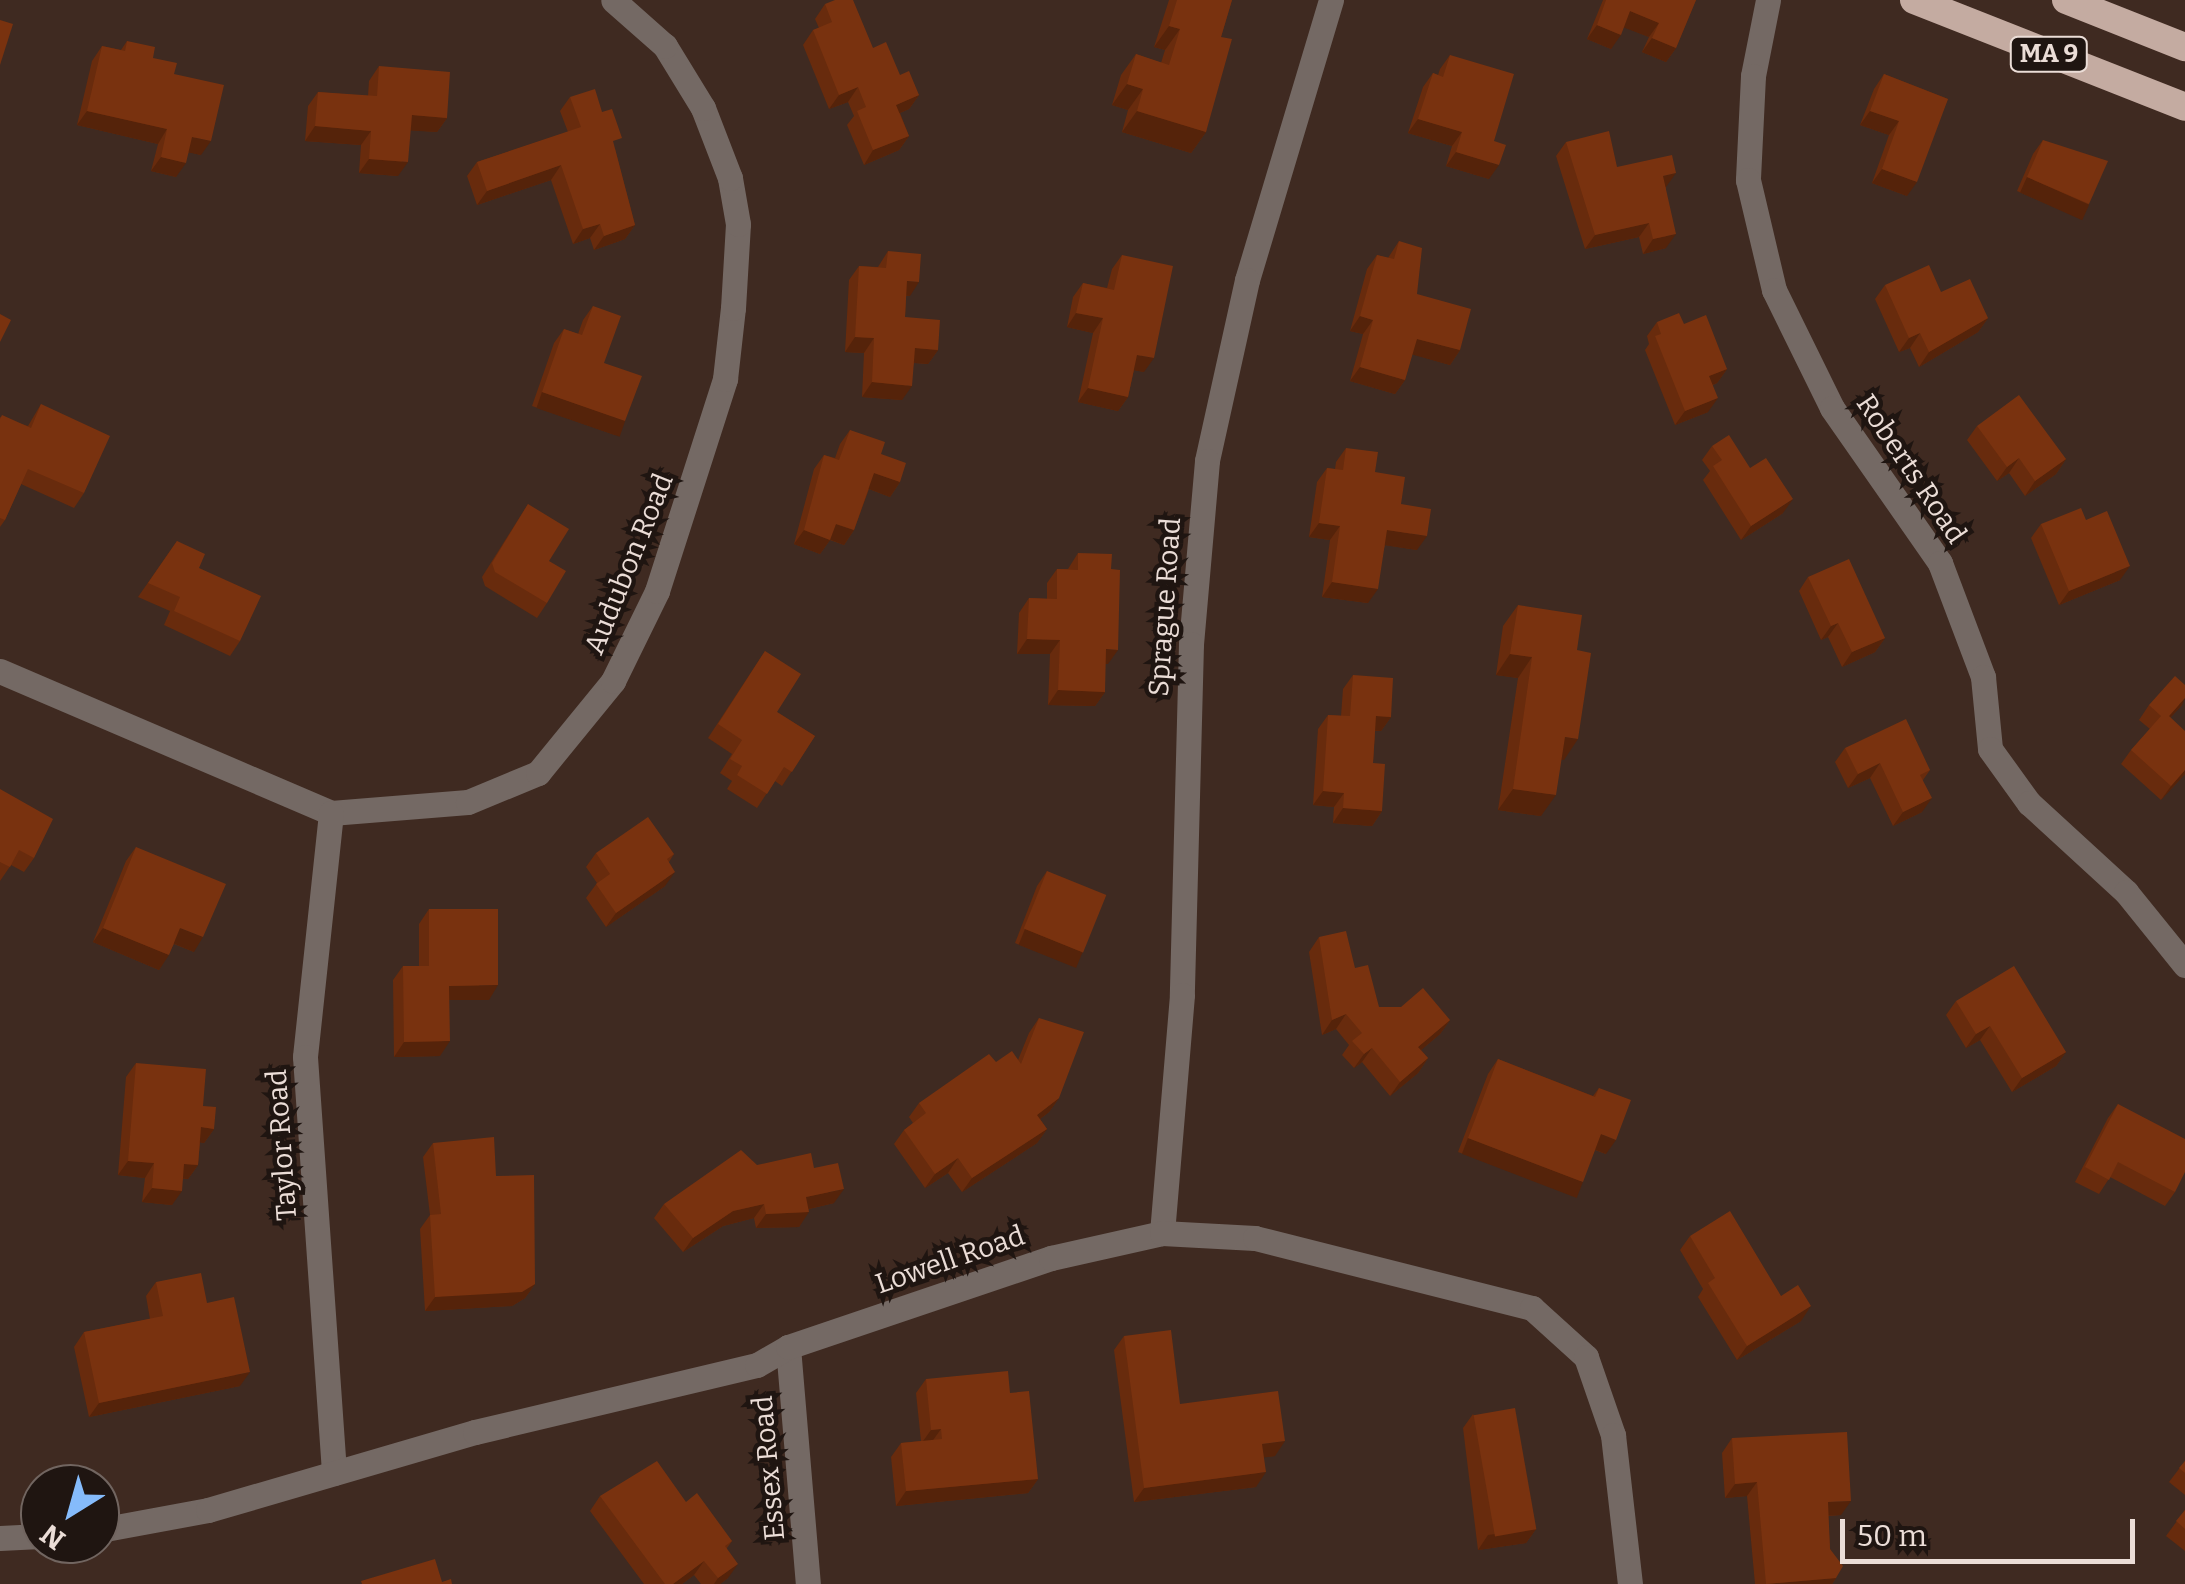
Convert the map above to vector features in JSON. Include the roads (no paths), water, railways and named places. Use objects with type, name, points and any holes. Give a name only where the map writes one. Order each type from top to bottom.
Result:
[{"type":"highway","name":"MA 9","points":[[1914,0],[2185,107]]},
{"type":"highway","name":"MA 9","points":[[2066,0],[2185,47]]},
{"type":"street","name":"Audubon Road","points":[[0,671],[331,813],[468,802],[538,772],[613,681],[657,591],[697,481],[727,361],[738,224],[730,178],[704,108],[665,46],[614,0]]},
{"type":"street","name":"Sprague Road","points":[[1162,1233],[1182,995],[1190,644],[1207,461],[1247,280],[1331,0]]},
{"type":"street","name":"Roberts Road","points":[[1768,0],[1753,76],[1748,180],[1774,290],[1832,408],[1940,564],[1982,678],[1990,749],[2028,802],[2126,892],[2185,964]]},
{"type":"street","name":"Taylor Road","points":[[331,813],[306,1057],[334,1473]]},
{"type":"street","name":"Lowell Road","points":[[120,1526],[208,1510],[475,1432],[757,1365],[788,1347],[1051,1258],[1162,1233],[1255,1238],[1532,1308],[1586,1357],[1613,1435],[1630,1584]]},
{"type":"street","name":"Essex Road","points":[[788,1347],[808,1584]]}]
